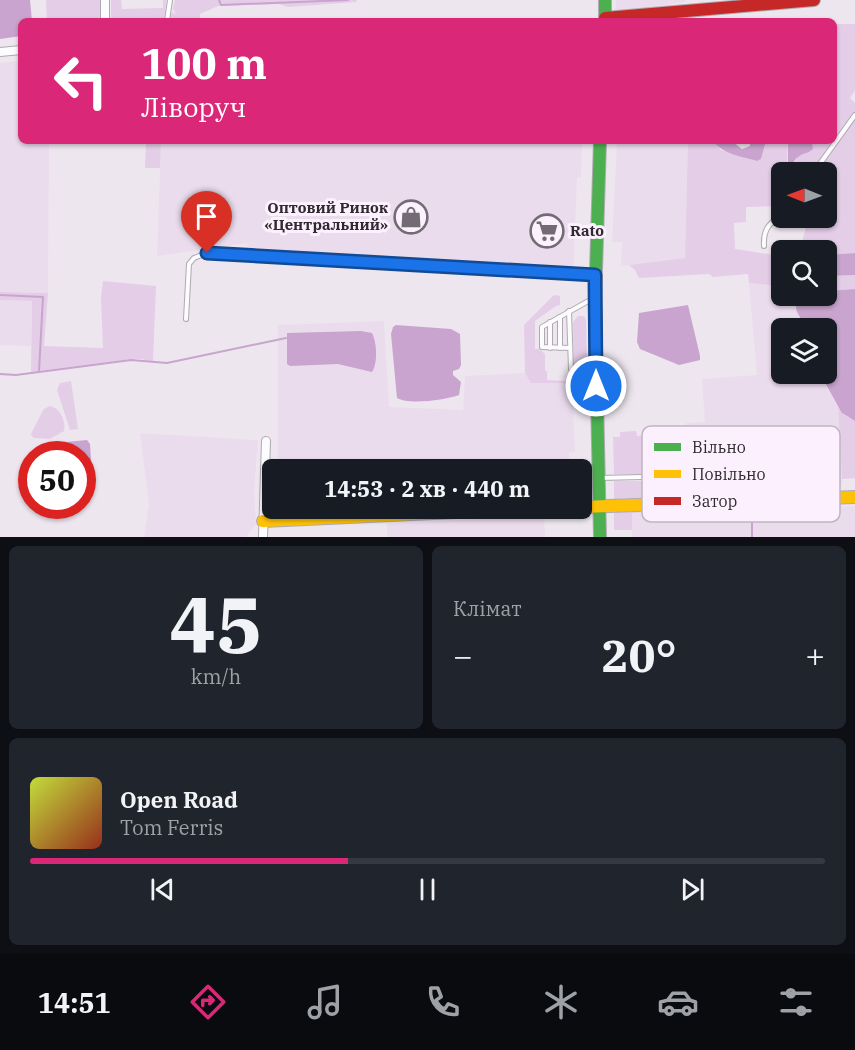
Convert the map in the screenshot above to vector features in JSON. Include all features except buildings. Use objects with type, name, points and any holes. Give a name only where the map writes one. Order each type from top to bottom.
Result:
[{"type":"street","points":[[105,0],[105,18]]},
{"type":"street","points":[[605,0],[605,18]]},
{"type":"street","points":[[616,18],[814,0]]},
{"type":"street","points":[[0,52],[18,50]]},
{"type":"street","points":[[600,144],[595,298],[600,537]]},
{"type":"street","points":[[265,459],[266,441]]},
{"type":"street","points":[[840,497],[855,496]]},
{"type":"street","points":[[592,507],[642,505]]},
{"type":"street","points":[[263,537],[262,521],[286,519]]},
{"type":"lane","points":[[167,18],[170,0]]},
{"type":"lane","points":[[837,140],[855,115]]},
{"type":"lane","points":[[821,162],[834,144]]},
{"type":"lane","points":[[764,246],[765,230],[771,224]]},
{"type":"lane","points":[[186,319],[189,264],[194,258],[207,253],[595,275]]},
{"type":"lane","points":[[570,348],[543,348],[542,327],[595,298]]},
{"type":"lane","points":[[569,311],[572,371],[596,383]]},
{"type":"lane","points":[[560,317],[560,348]]},
{"type":"lane","points":[[550,322],[550,348]]},
{"type":"lane","points":[[598,478],[641,477]]},
{"type":"shaded area","points":[[0,0],[30,0],[32,18],[18,18],[18,36],[0,39]]},
{"type":"shaded area","points":[[46,0],[103,0],[102,18],[47,18]]},
{"type":"shaded area","points":[[111,0],[121,0],[122,9],[163,8],[163,0],[166,0],[164,18],[111,18]]},
{"type":"shaded area","points":[[175,0],[357,0],[356,2],[288,7],[279,4],[218,6],[200,14],[200,18],[171,18],[172,12],[176,15],[173,8]]},
{"type":"shaded area","points":[[616,0],[685,0],[686,2],[615,12]]},
{"type":"shaded area","points":[[837,24],[855,24],[855,90],[850,98],[855,103],[855,111],[837,136]]},
{"type":"shaded area","points":[[18,61],[18,144],[49,144],[48,293],[0,292],[0,63]]},
{"type":"shaded area","points":[[855,119],[855,253],[837,254],[837,240],[803,240],[806,228],[837,228],[837,162],[824,162]]},
{"type":"shaded area","points":[[146,144],[161,144],[160,168],[145,168]]},
{"type":"shaded area","name":"Оптовий Ринок «Центральний»","points":[[161,144],[582,144],[581,177],[577,178],[573,280],[248,261],[247,243],[157,256]]},
{"type":"shaded area","points":[[617,144],[688,144],[685,258],[621,266],[622,242],[612,242]]},
{"type":"shaded area","points":[[688,144],[716,144],[721,150],[757,161],[761,159],[765,144],[788,144],[787,162],[771,162],[771,206],[746,207],[746,222],[734,223],[735,249],[771,254],[771,285],[749,283],[748,274],[639,278],[629,265],[685,258]]},
{"type":"shaded area","points":[[715,144],[736,144],[742,149],[750,144],[765,144],[761,159],[757,161]]},
{"type":"shaded area","points":[[788,144],[812,144],[813,149],[794,162],[788,162]]},
{"type":"shaded area","points":[[812,144],[831,144],[819,162],[795,162],[798,157],[813,149]]},
{"type":"shaded area","points":[[855,253],[855,275],[837,276],[837,254]]},
{"type":"shaded area","points":[[855,275],[855,289],[837,290],[837,276]]},
{"type":"shaded area","points":[[103,281],[156,286],[153,362],[131,359],[31,372],[32,301],[0,300],[0,292],[48,293],[44,346],[103,348],[101,298]]},
{"type":"shaded area","points":[[749,283],[771,285],[771,306],[799,306],[802,318],[771,318],[771,384],[825,384],[838,404],[839,426],[686,426],[686,423],[705,422],[702,379],[757,375]]},
{"type":"shaded area","points":[[855,289],[855,421],[842,413],[826,384],[837,384],[837,318],[800,318],[796,309],[796,306],[837,306],[837,290]]},
{"type":"shaded area","points":[[554,295],[560,296],[560,305],[535,321],[535,349],[545,354],[547,380],[583,382],[588,389],[586,395],[580,394],[564,383],[531,383],[525,373],[524,325]]},
{"type":"shaded area","points":[[0,300],[32,301],[31,346],[0,345]]},
{"type":"shaded area","points":[[688,305],[700,360],[679,365],[640,349],[637,342],[639,313]]},
{"type":"shaded area","points":[[578,316],[584,316],[586,320],[587,366],[584,371],[574,366],[573,322]]},
{"type":"shaded area","points":[[384,321],[389,407],[463,410],[465,376],[525,373],[532,383],[572,383],[575,452],[569,452],[569,459],[278,459],[278,325]]},
{"type":"shaded area","points":[[396,325],[451,329],[460,334],[461,365],[459,369],[453,371],[453,375],[461,382],[459,395],[445,399],[418,401],[397,398],[391,334]]},
{"type":"shaded area","points":[[361,331],[372,333],[374,337],[376,358],[372,372],[338,364],[290,366],[287,364],[287,333]]},
{"type":"shaded area","points":[[71,381],[78,429],[70,430],[57,390],[60,383]]},
{"type":"shaded area","points":[[838,404],[844,415],[855,421],[855,478],[842,479]]},
{"type":"shaded area","points":[[50,406],[57,409],[62,416],[64,431],[50,439],[34,438],[31,435],[44,409]]},
{"type":"shaded area","points":[[636,431],[637,436],[642,436],[642,474],[614,474],[613,437],[620,437],[620,432]]},
{"type":"shaded area","points":[[140,433],[258,440],[254,491],[256,524],[246,537],[144,537],[149,504]]},
{"type":"shaded area","points":[[840,444],[842,484],[840,484]]},
{"type":"shaded area","points":[[614,481],[642,481],[642,498],[614,499]]},
{"type":"shaded area","points":[[840,506],[855,506],[855,537],[632,537],[631,513],[642,513],[642,522],[840,522]]},
{"type":"shaded area","points":[[642,511],[632,513],[632,530],[614,530],[614,512]]},
{"type":"shaded area","points":[[544,519],[545,537],[387,537],[387,523]]},
{"type":"waterway","points":[[219,0],[221,5],[348,0]]},
{"type":"waterway","points":[[0,295],[43,297],[39,371]]},
{"type":"waterway","points":[[0,374],[16,375],[131,360],[167,363],[286,338]]},
{"type":"waterway","points":[[752,522],[752,537]]},
{"type":"traffic: fast","points":[[605,0],[605,18]]},
{"type":"traffic: fast","points":[[600,144],[595,303],[600,537]]},
{"type":"traffic: slow","points":[[840,498],[855,497]]},
{"type":"traffic: slow","points":[[592,507],[642,505]]},
{"type":"traffic: slow","points":[[263,521],[306,519]]},
{"type":"traffic: jam","points":[[605,18],[814,0]]},
{"type":"place","name":"Оптовий Ринок «Центральний»","points":[[411,217]]},
{"type":"place","name":"Rato","points":[[547,231]]},
{"type":"route","points":[[207,253],[595,275],[596,386]]}]
